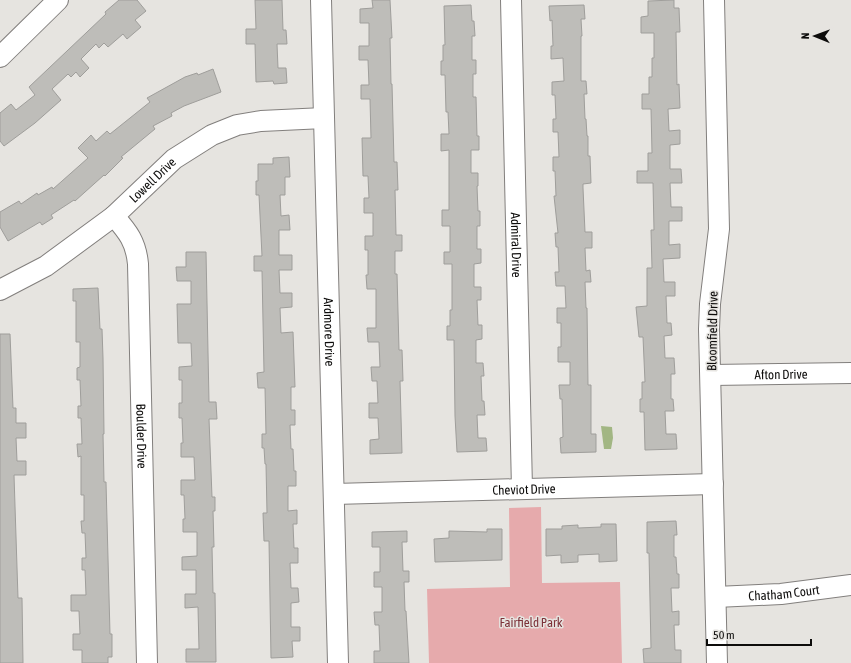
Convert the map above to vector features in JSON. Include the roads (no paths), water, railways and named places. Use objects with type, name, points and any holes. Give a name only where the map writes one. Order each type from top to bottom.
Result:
[{"type":"street","points":[[0,57],[58,0]]},
{"type":"street","name":"Ardmore Drive","points":[[321,0],[338,663]]},
{"type":"street","name":"Admiral Drive","points":[[511,0],[522,489]]},
{"type":"street","name":"Bloomfield Drive","points":[[714,0],[719,229],[710,304],[717,663]]},
{"type":"street","name":"Lowell Drive","points":[[0,290],[46,266],[114,216],[174,159],[212,135],[237,125],[261,121],[324,118]]},
{"type":"street","name":"Boulder Drive","points":[[114,216],[126,230],[137,252],[147,663]]},
{"type":"street","name":"Afton Drive","points":[[711,374],[851,373]]},
{"type":"street","name":"Cheviot Drive","points":[[334,494],[713,484]]},
{"type":"street","name":"Chatham Court","points":[[716,596],[781,594],[851,585]]},
{"type":"park label","name":"Fairfield Park","points":[[531,622]]}]
